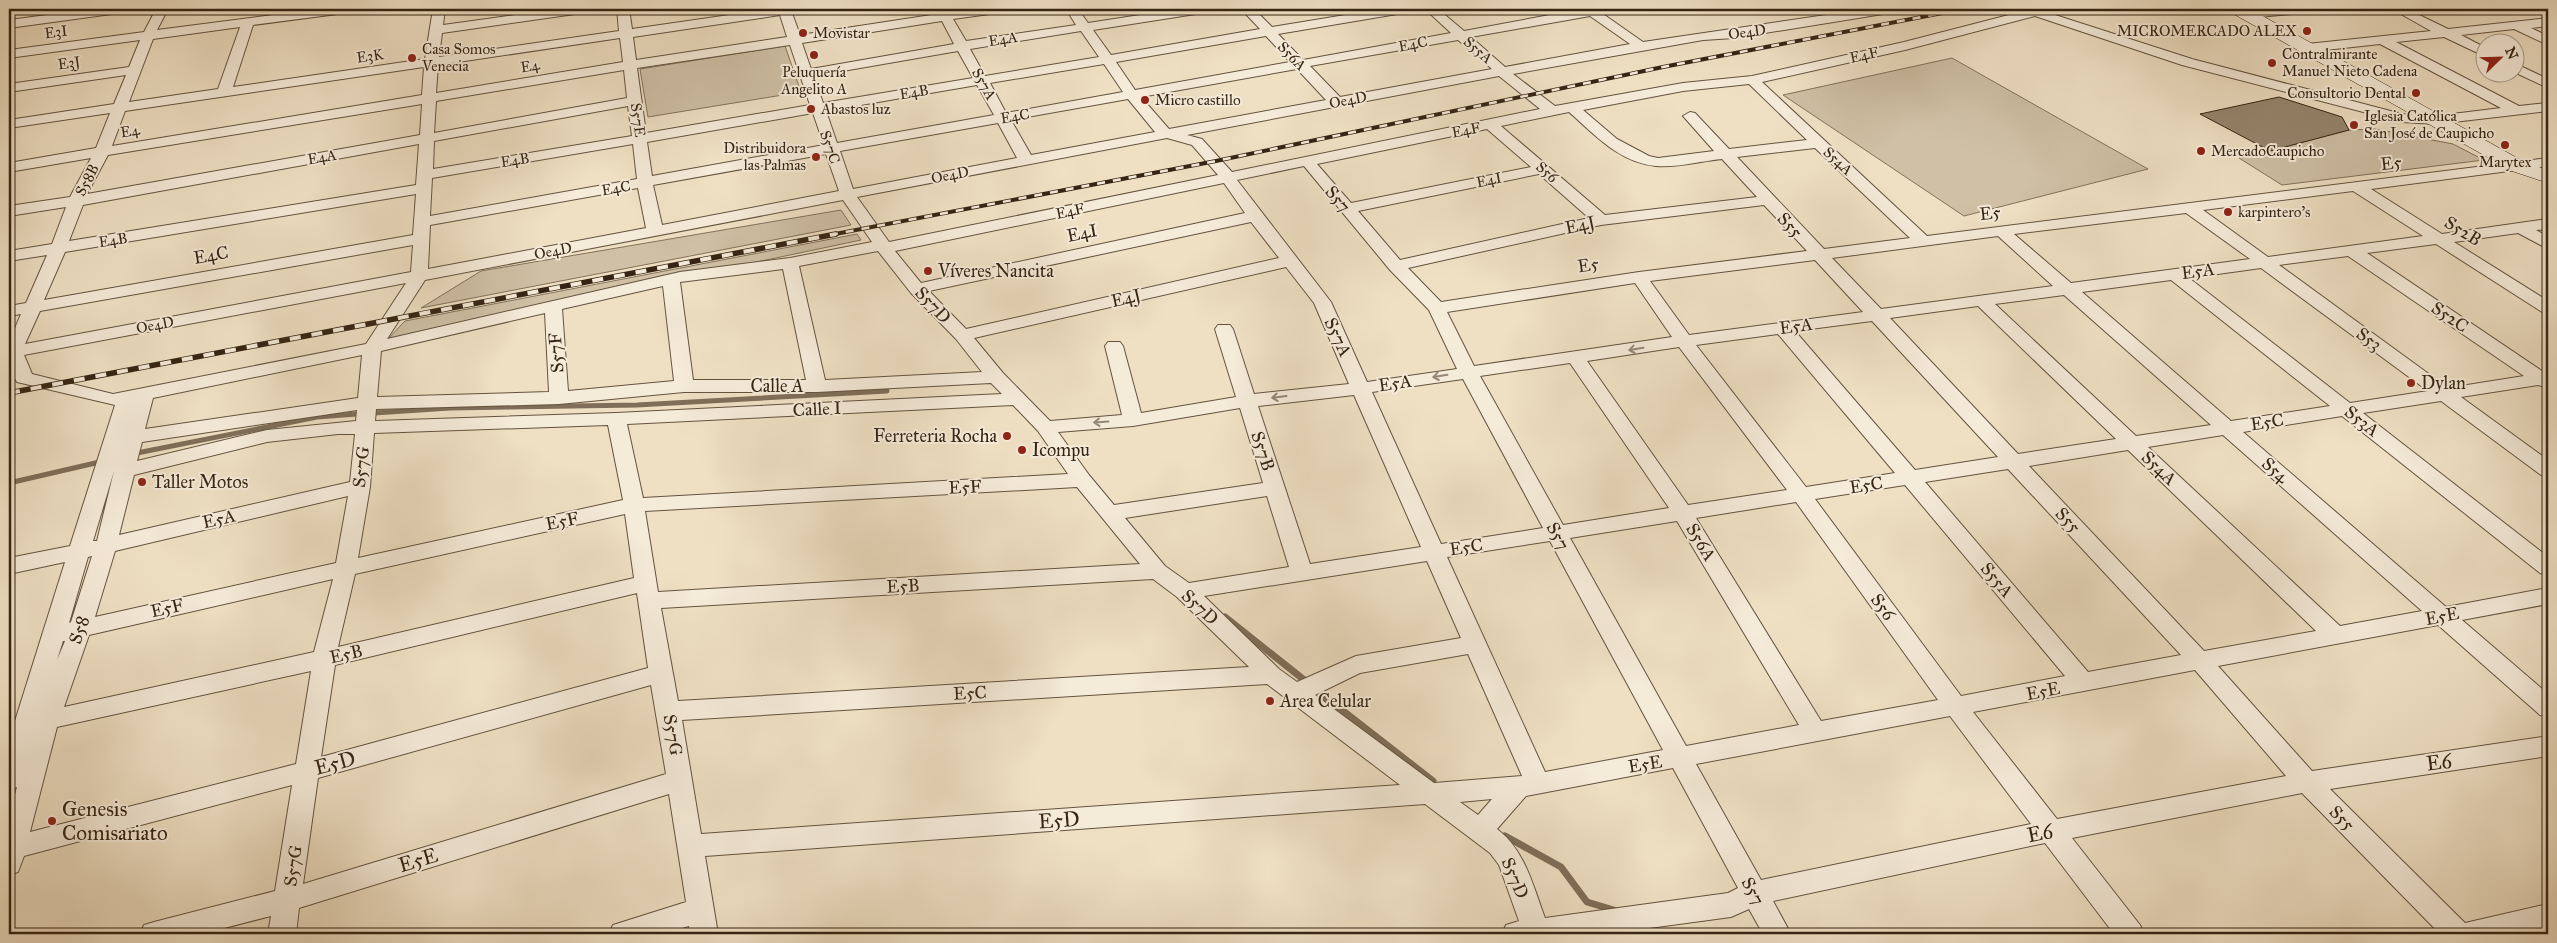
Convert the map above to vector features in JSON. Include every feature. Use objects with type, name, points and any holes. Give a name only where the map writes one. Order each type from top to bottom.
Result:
[{"type":"main road","points":[[2243,11],[2518,166],[2548,177]]},
{"type":"main road","points":[[2518,166],[2527,176],[2548,188]]},
{"type":"street","points":[[9,24],[119,9]]},
{"type":"street","name":"S58B","points":[[13,352],[58,249],[76,201],[102,152],[133,70],[162,9]]},
{"type":"street","name":"E3I","points":[[9,54],[345,9]]},
{"type":"street","points":[[419,276],[431,63],[439,9]]},
{"type":"street","points":[[436,30],[582,9]]},
{"type":"street","name":"S57E","points":[[623,9],[632,65],[645,183],[655,232]]},
{"type":"street","name":"E3K","points":[[9,124],[788,9]]},
{"type":"street","name":"S57C","points":[[788,9],[794,41],[830,150],[848,195],[883,247]]},
{"type":"street","name":"E4","points":[[9,167],[632,65],[794,41],[943,13],[997,9]]},
{"type":"street","points":[[1072,9],[1133,96],[1164,133]]},
{"type":"street","name":"E4A","points":[[805,74],[962,46],[1202,9]]},
{"type":"street","name":"S56A","points":[[1247,9],[1337,103]]},
{"type":"street","name":"E4B","points":[[9,256],[58,249],[424,182],[641,140],[981,80],[1403,9]]},
{"type":"street","name":"S55A","points":[[1431,9],[1529,95],[1552,111]]},
{"type":"street","name":"E4C","points":[[9,311],[421,230],[645,183],[1301,66],[1590,10],[1607,9]]},
{"type":"street","name":"Oe4D","points":[[13,352],[655,232],[1164,133],[1337,103],[1503,71],[1703,36],[1734,34],[1889,9]]},
{"type":"street","points":[[2243,11],[2301,9]]},
{"type":"street","points":[[2398,9],[2474,47]]},
{"type":"street","points":[[1590,10],[1641,46]]},
{"type":"street","points":[[2041,10],[2187,62],[2402,118],[2436,120],[2548,107]]},
{"type":"street","name":"E4F","points":[[16,378],[113,400],[372,348],[671,279],[790,263],[883,247],[1552,111],[1684,87],[1752,80],[1905,46],[2041,10]]},
{"type":"street","name":"S57A","points":[[943,13],[1026,160]]},
{"type":"street","points":[[224,93],[248,22]]},
{"type":"street","points":[[2307,48],[2548,22]]},
{"type":"street","points":[[2515,26],[2548,42]]},
{"type":"street","points":[[2382,40],[2517,111]]},
{"type":"street","name":"E3J","points":[[9,88],[133,70]]},
{"type":"street","points":[[2524,72],[2548,84]]},
{"type":"street","name":"S54A","points":[[1752,80],[1924,242]]},
{"type":"street","name":"E4A","points":[[9,211],[76,201],[635,101]]},
{"type":"street","points":[[1573,108],[1628,154],[1644,160],[1658,162],[1819,143]]},
{"type":"street","name":"S55","points":[[1690,116],[2200,661],[2307,782],[2458,934]]},
{"type":"street","name":"S56","points":[[1492,124],[1601,220]]},
{"type":"street","name":"S57A","points":[[1164,133],[1203,146],[1322,302],[1362,388],[1433,552]]},
{"type":"street","name":"S57","points":[[1307,161],[1396,266],[1437,308],[1468,372],[1777,934]]},
{"type":"street","name":"E5","points":[[1437,308],[1639,277],[2548,162]]},
{"type":"street","name":"E4I","points":[[1347,210],[1543,169]]},
{"type":"street","name":"S52B","points":[[2357,187],[2548,308]]},
{"type":"street","name":"E4J","points":[[1396,266],[1601,220],[1767,200]]},
{"type":"street","name":"S53","points":[[2190,208],[2548,470]]},
{"type":"street","name":"E4I","points":[[917,289],[1255,216]]},
{"type":"street","name":"E5A","points":[[1045,427],[1133,420],[1247,401],[1362,388],[1684,341],[2548,224]]},
{"type":"street","points":[[2521,228],[2548,244]]},
{"type":"street","name":"S54","points":[[2002,232],[2548,708]]},
{"type":"street","name":"S57D","points":[[883,247],[917,289],[962,336],[996,377],[1045,427],[1082,480],[1157,571],[1184,591],[1271,675],[1499,845],[1510,860],[1530,934]]},
{"type":"street","name":"S52C","points":[[2352,250],[2546,380]]},
{"type":"street","name":"E4J","points":[[962,336],[1290,261]]},
{"type":"street","points":[[790,263],[817,386]]},
{"type":"street","name":"S53A","points":[[2175,274],[2548,568]]},
{"type":"street","name":"S57G","points":[[282,934],[324,659],[346,568],[360,487],[372,348],[419,276]]},
{"type":"street","name":"S56","points":[[1639,277],[1684,341],[1801,495],[1956,707],[2130,934]]},
{"type":"street","points":[[671,279],[684,386]]},
{"type":"street","name":"S54A","points":[[1982,300],[2336,636]]},
{"type":"street","name":"S57F","points":[[552,307],[559,398]]},
{"type":"street","name":"S55A","points":[[1784,328],[2084,683]]},
{"type":"street","name":"S57B","points":[[1224,329],[1302,573]]},
{"type":"street","points":[[1114,346],[1133,420]]},
{"type":"street","points":[[13,352],[16,378]]},
{"type":"street","name":"S56A","points":[[1576,358],[1683,513],[1816,733]]},
{"type":"street","name":"Calle A","points":[[133,437],[367,403],[559,398],[684,386],[817,386],[996,377]]},
{"type":"street","name":"E5C","points":[[1184,591],[2346,409],[2546,380]]},
{"type":"street","name":"S58","points":[[17,779],[47,720],[81,627],[106,545],[133,437],[135,396]]},
{"type":"street","name":"S58","points":[[10,854],[17,779],[53,635],[79,552],[135,396]]},
{"type":"street","name":"Calle I","points":[[124,471],[267,436],[366,426],[616,419],[1018,399]]},
{"type":"street","name":"S57G","points":[[616,419],[634,505],[660,674],[669,711],[680,780],[688,846],[702,922]]},
{"type":"street","name":"E5F","points":[[53,635],[81,627],[634,505],[1082,480]]},
{"type":"street","name":"E5A","points":[[9,566],[79,552],[360,487]]},
{"type":"street","points":[[1109,513],[1275,488]]},
{"type":"street","points":[[1433,552],[1475,644],[1528,785],[1480,831]]},
{"type":"street","name":"E5B","points":[[47,720],[324,659],[647,592],[1157,571]]},
{"type":"street","name":"E5E","points":[[1430,794],[1528,785],[2548,596]]},
{"type":"street","points":[[1296,693],[1356,665],[1475,644]]},
{"type":"street","name":"E5D","points":[[10,854],[660,674]]},
{"type":"street","name":"E5C","points":[[669,711],[1271,675]]},
{"type":"street","name":"E6","points":[[1530,934],[1731,905],[1755,893],[2050,831],[2307,782],[2548,746]]},
{"type":"street","name":"E5E","points":[[154,934],[288,900],[680,780]]},
{"type":"street","name":"E5D","points":[[688,846],[1430,794]]},
{"type":"street","points":[[2468,934],[2548,916]]},
{"type":"street","points":[[623,934],[702,922]]},
{"type":"shaded area","points":[[785,46],[801,92],[648,117],[640,69]]},
{"type":"shaded area","points":[[1952,58],[2148,169],[1964,216],[1783,95]]},
{"type":"shaded area","points":[[2375,129],[2453,144],[2484,160],[2282,185],[2239,158],[2349,130]]},
{"type":"shaded area","points":[[841,210],[851,225],[421,308],[481,271]]},
{"type":"shaded area","points":[[857,234],[861,240],[387,340],[405,321]]},
{"type":"building","points":[[2279,97],[2342,117],[2349,130],[2270,151],[2200,114]]},
{"type":"waterway","points":[[374,413],[450,408],[637,405],[887,391]]},
{"type":"waterway","points":[[132,454],[317,417],[357,414]]},
{"type":"waterway","points":[[9,483],[104,461]]},
{"type":"waterway","points":[[1225,617],[1308,683]]},
{"type":"waterway","points":[[1315,689],[1433,781]]},
{"type":"waterway","points":[[1505,836],[1561,867],[1587,902],[1617,911]]},
{"type":"railway","points":[[830,235],[1216,161],[1663,67],[1963,9]]},
{"type":"railway","points":[[9,393],[836,234]]},
{"type":"place","name":"MICROMERCADO ALEX","points":[[2307,31]]},
{"type":"place","name":"Movistar","points":[[803,33]]},
{"type":"place","name":"Peluquería Angelito A","points":[[814,55]]},
{"type":"place","name":"Casa Somos Venecia","points":[[412,58]]},
{"type":"place","name":"Contralmirante Manuel Nieto Cadena","points":[[2272,63]]},
{"type":"place","name":"Consultorio Dental","points":[[2416,93]]},
{"type":"place","name":"Micro castillo","points":[[1145,100]]},
{"type":"place","name":"Abastos luz","points":[[811,109]]},
{"type":"place","name":"Iglesia Católica San José de Caupicho","points":[[2354,125]]},
{"type":"place","name":"Marytex","points":[[2505,145]]},
{"type":"place","name":"MercadoCaupicho","points":[[2201,151]]},
{"type":"place","name":"Distribuidora las Palmas","points":[[816,157]]},
{"type":"place","name":"karpintero's","points":[[2228,212]]},
{"type":"place","name":"Víveres Nancita","points":[[928,271]]},
{"type":"place","name":"Dylan","points":[[2411,383]]},
{"type":"place","name":"Ferreteria Rocha","points":[[1007,436]]},
{"type":"place","name":"Icompu","points":[[1022,450]]},
{"type":"place","name":"Taller Motos","points":[[142,482]]},
{"type":"place","name":"Area Celular","points":[[1270,701]]},
{"type":"place","name":"Genesis Comisariato","points":[[52,821]]}]
